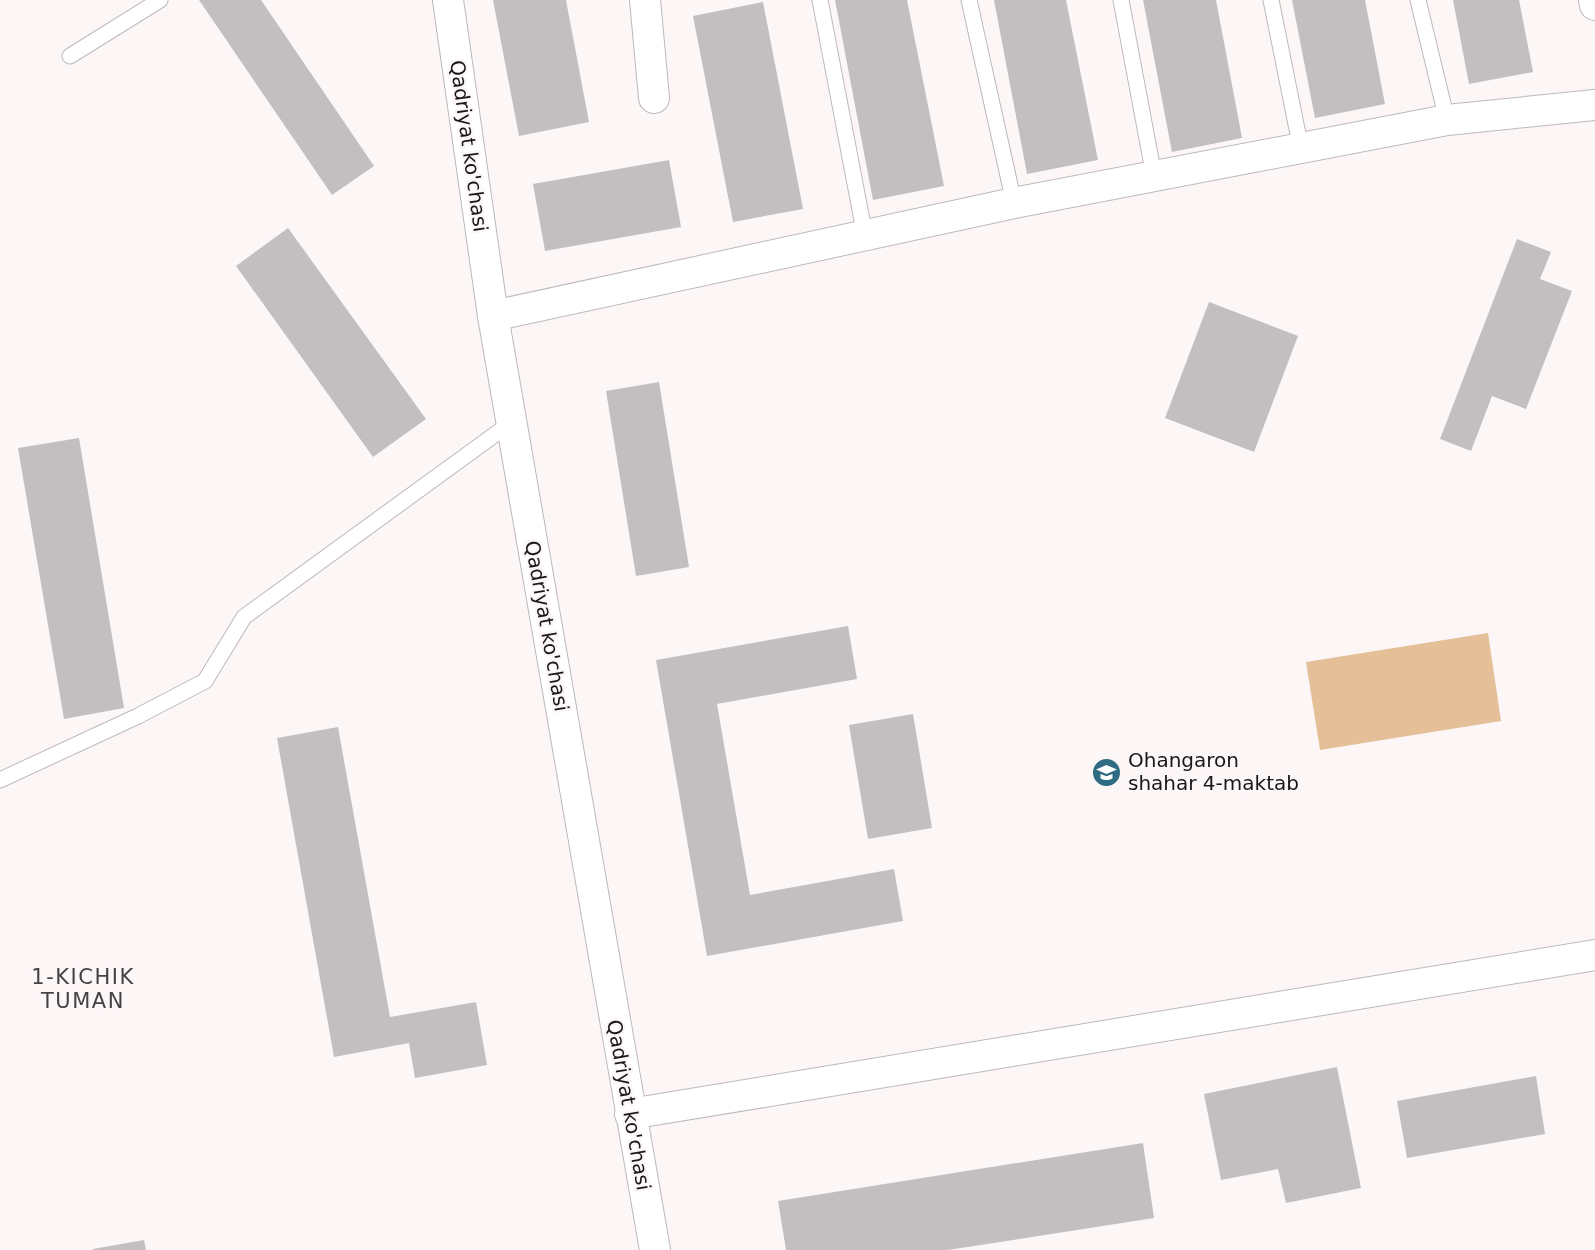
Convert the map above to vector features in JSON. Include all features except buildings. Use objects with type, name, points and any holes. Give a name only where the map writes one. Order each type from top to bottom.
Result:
[{"type":"street","name":"Qadriyat ko'chasi","points":[[448,0],[493,316],[655,1250]]},
{"type":"street","points":[[645,0],[654,98]]},
{"type":"street","points":[[1594,0],[1595,5]]},
{"type":"street","points":[[493,316],[1014,203],[1154,176],[1447,120],[1595,105]]},
{"type":"street","points":[[630,1114],[1595,956]]},
{"type":"lane","points":[[70,56],[160,0]]},
{"type":"lane","points":[[820,0],[865,236]]},
{"type":"lane","points":[[969,0],[1014,203]]},
{"type":"lane","points":[[1121,0],[1154,176]]},
{"type":"lane","points":[[1271,0],[1301,149]]},
{"type":"lane","points":[[1418,0],[1447,120]]},
{"type":"lane","points":[[0,780],[138,716],[205,681],[244,617],[512,422]]},
{"type":"shaded area","points":[[1488,633],[1501,721],[1320,750],[1306,662]]},
{"type":"place","name":"Ohangaron shahar 4-maktab","points":[[1107,772]]},
{"type":"district","name":"1-KICHIK TUMAN","points":[[83,989]]}]
